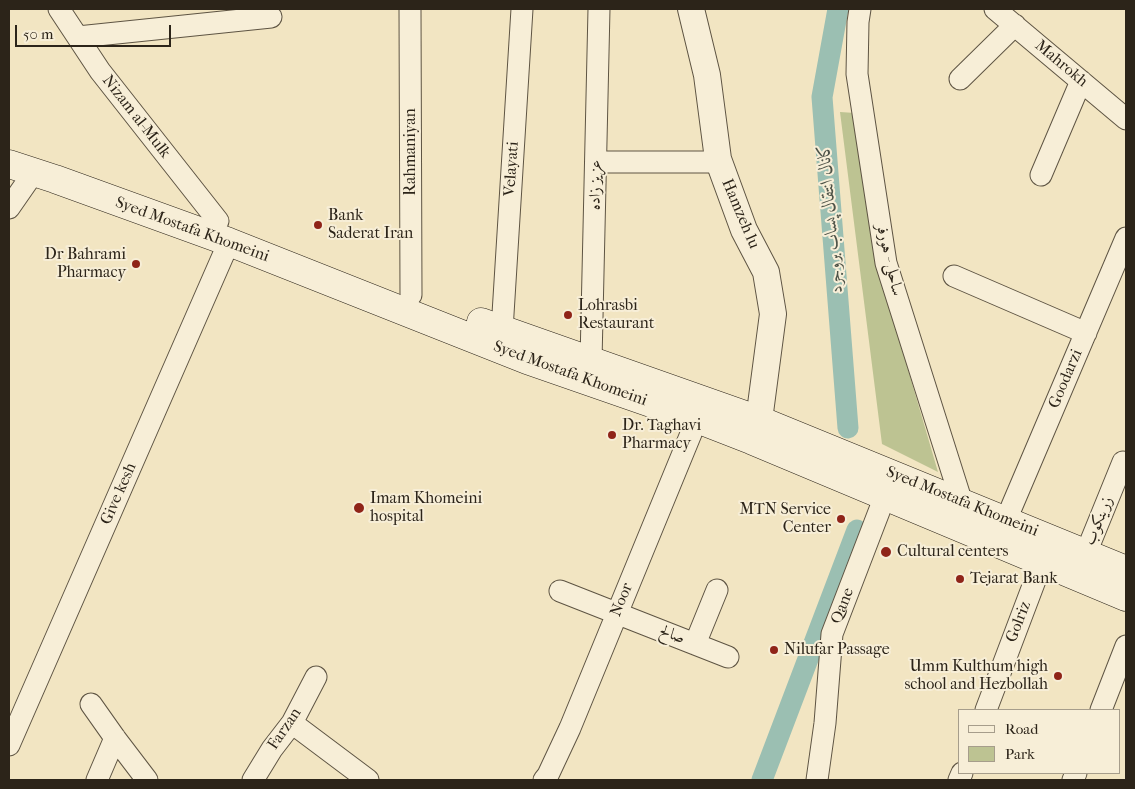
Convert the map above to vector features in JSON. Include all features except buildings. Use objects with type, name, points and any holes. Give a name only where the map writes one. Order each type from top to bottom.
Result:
[{"type":"main road","name":"Syed Mostafa Khomeini","points":[[9,144],[518,356],[697,419],[885,496],[962,503],[1126,570]]},
{"type":"main road","name":"Syed Mostafa Khomeini","points":[[21,168],[224,232],[411,295],[502,330],[759,420],[926,500],[1042,562],[1126,597]]},
{"type":"street","name":"Nizam al-Mulk","points":[[59,9],[100,71],[224,232]]},
{"type":"street","points":[[72,9],[76,34],[271,17]]},
{"type":"street","name":"Rahmaniyan","points":[[410,9],[411,295]]},
{"type":"street","name":"Velayati","points":[[502,330],[522,9]]},
{"type":"street","name":"عزیز زاده","points":[[591,361],[599,9]]},
{"type":"street","name":"Hamzeh lu","points":[[691,9],[707,75],[719,162],[744,230],[766,272],[772,314],[759,420]]},
{"type":"street","name":"ساحلی - هورفر","points":[[860,9],[857,74],[886,262],[962,503]]},
{"type":"street","name":"Mahrokh","points":[[995,9],[1081,81],[1122,108]]},
{"type":"street","points":[[960,79],[1015,25]]},
{"type":"street","points":[[1041,175],[1081,81]]},
{"type":"street","points":[[596,162],[719,162]]},
{"type":"street","points":[[9,208],[21,168]]},
{"type":"street","name":"Give kesh","points":[[9,745],[224,232]]},
{"type":"street","name":"Goodarzi","points":[[1006,520],[1126,238]]},
{"type":"street","points":[[954,276],[1086,333]]},
{"type":"street","name":"Noor","points":[[552,779],[570,728],[697,419]]},
{"type":"street","name":"زرینکوب","points":[[1086,553],[1122,462]]},
{"type":"street","name":"Qane","points":[[817,780],[825,723],[832,634],[885,496]]},
{"type":"street","name":"Golriz","points":[[986,709],[1042,562]]},
{"type":"street","points":[[695,644],[717,590]]},
{"type":"street","name":"صالح","points":[[560,591],[728,657]]},
{"type":"street","points":[[1100,709],[1126,646]]},
{"type":"street","name":"Farzan","points":[[253,780],[272,749],[292,723],[316,678]]},
{"type":"street","points":[[91,704],[147,780]]},
{"type":"street","points":[[292,723],[368,780]]},
{"type":"street","points":[[97,780],[115,738]]},
{"type":"green space","points":[[840,112],[855,113],[881,277],[938,472],[882,444]]},
{"type":"waterway","name":"کانال انتقال پساب بروجرد","points":[[838,9],[822,97],[848,428]]},
{"type":"waterway","name":"کانال انتقال پساب بروجرد","points":[[762,780],[857,530]]},
{"type":"place","name":"Bank Saderat Iran","points":[[318,225]]},
{"type":"place","name":"Dr Bahrami Pharmacy","points":[[136,264]]},
{"type":"place","name":"Lohrasbi Restaurant","points":[[568,315]]},
{"type":"place","name":"Dr. Taghavi Pharmacy","points":[[612,435]]},
{"type":"place","name":"Imam Khomeini hospital","points":[[359,508]]},
{"type":"place","name":"MTN Service Center","points":[[841,519]]},
{"type":"place","name":"Cultural centers","points":[[886,552]]},
{"type":"place","name":"Tejarat Bank","points":[[960,579]]},
{"type":"place","name":"Nilufar Passage","points":[[774,650]]},
{"type":"place","name":"Umm Kulthum high school and Hezbollah","points":[[1058,676]]}]
